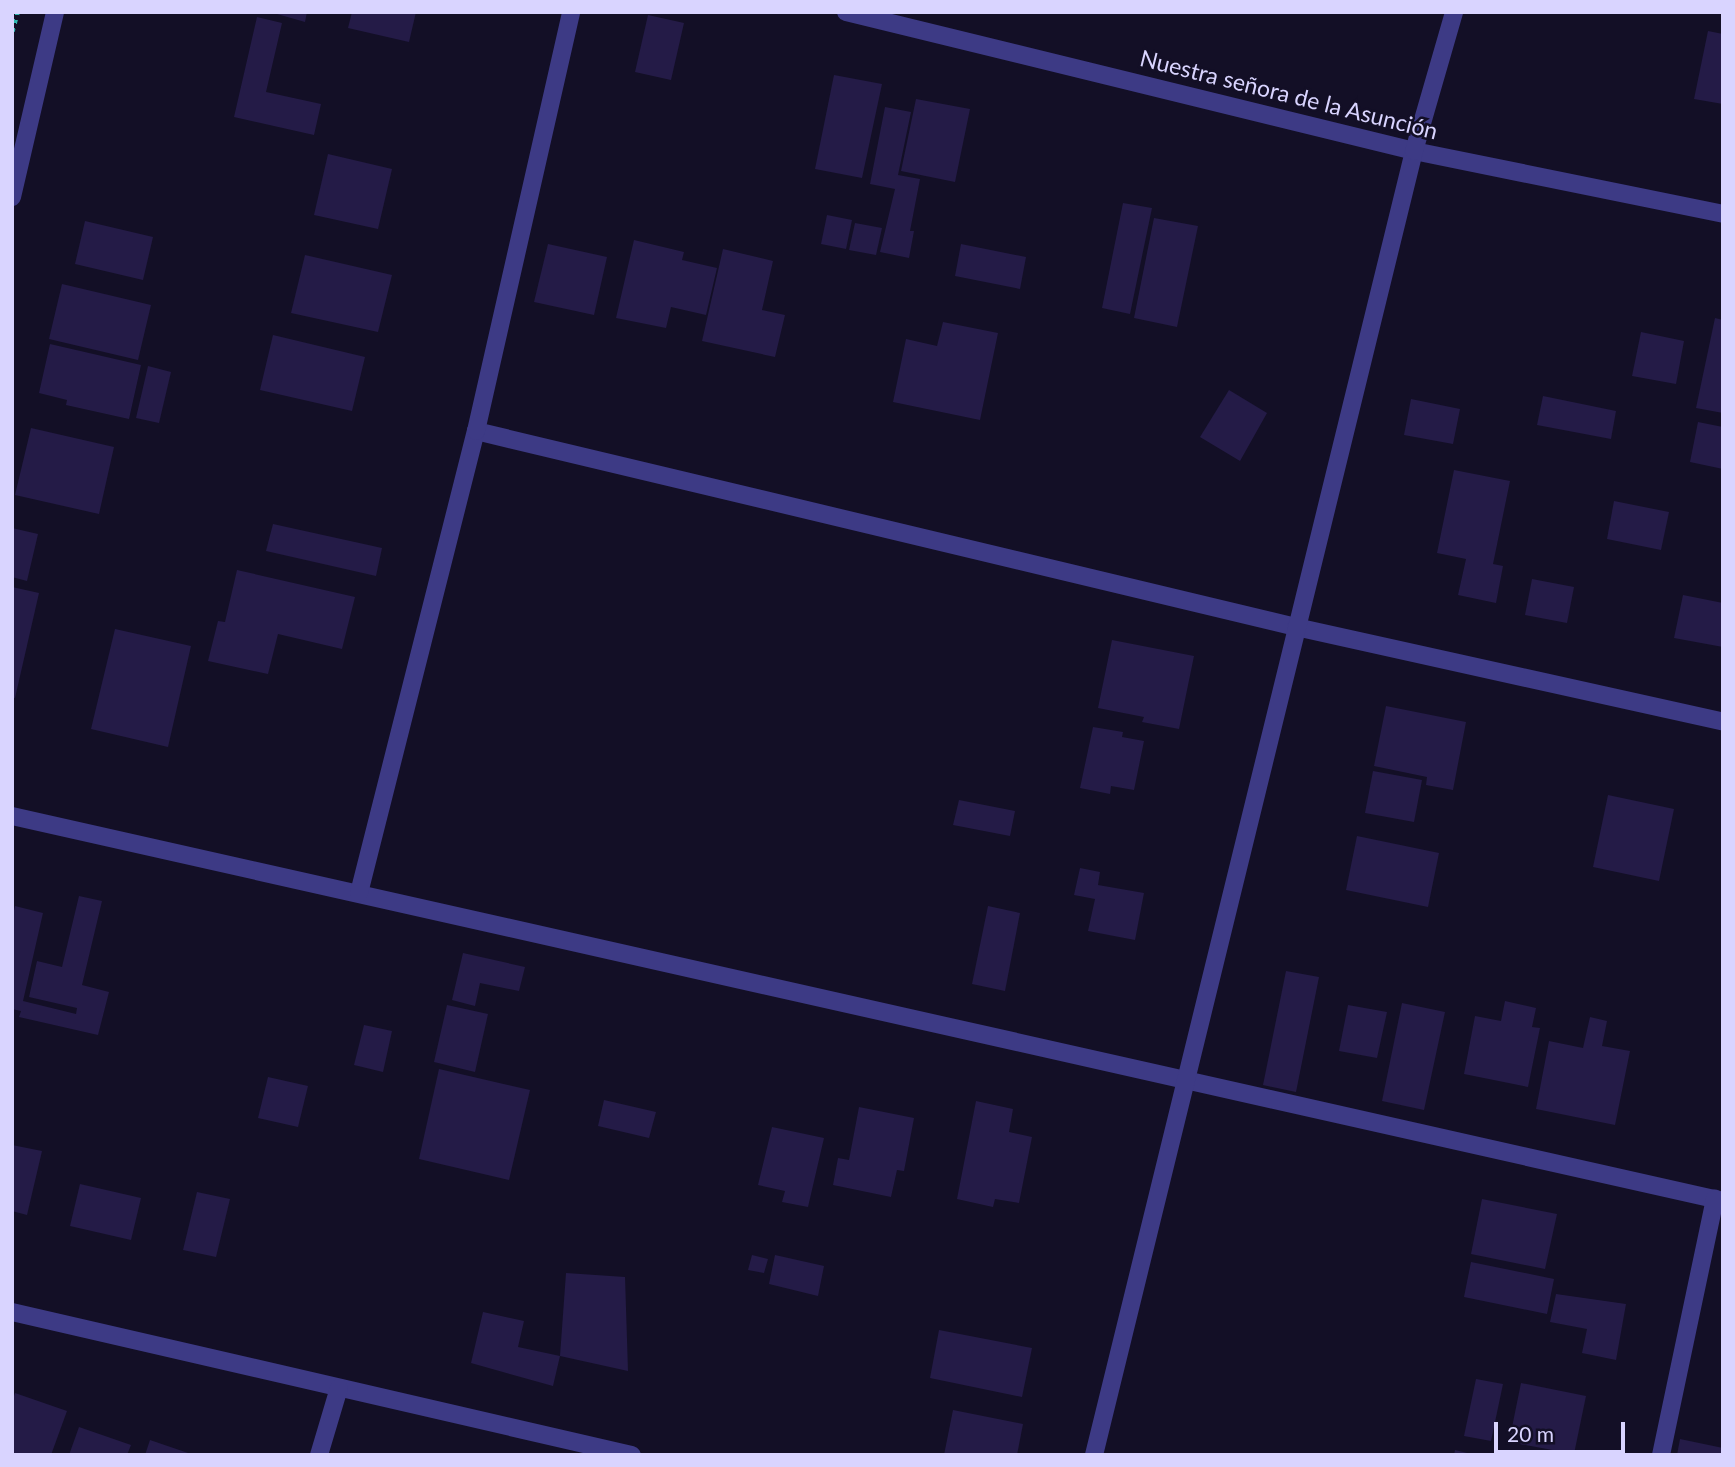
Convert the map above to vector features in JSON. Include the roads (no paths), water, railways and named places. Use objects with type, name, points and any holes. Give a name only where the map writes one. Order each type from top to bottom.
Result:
[{"type":"street","points":[[12,197],[55,12]]},
{"type":"street","points":[[359,893],[476,431],[571,12]]},
{"type":"street","name":"Nuestra señora de la Asunción","points":[[846,12],[1414,151],[1723,214]]},
{"type":"street","points":[[1094,1455],[1414,151],[1454,12]]},
{"type":"street","points":[[476,431],[1296,626],[1723,722]]},
{"type":"street","points":[[12,816],[1719,1200],[1661,1455]]},
{"type":"street","points":[[12,1312],[632,1455]]},
{"type":"street","points":[[319,1455],[339,1388]]}]
